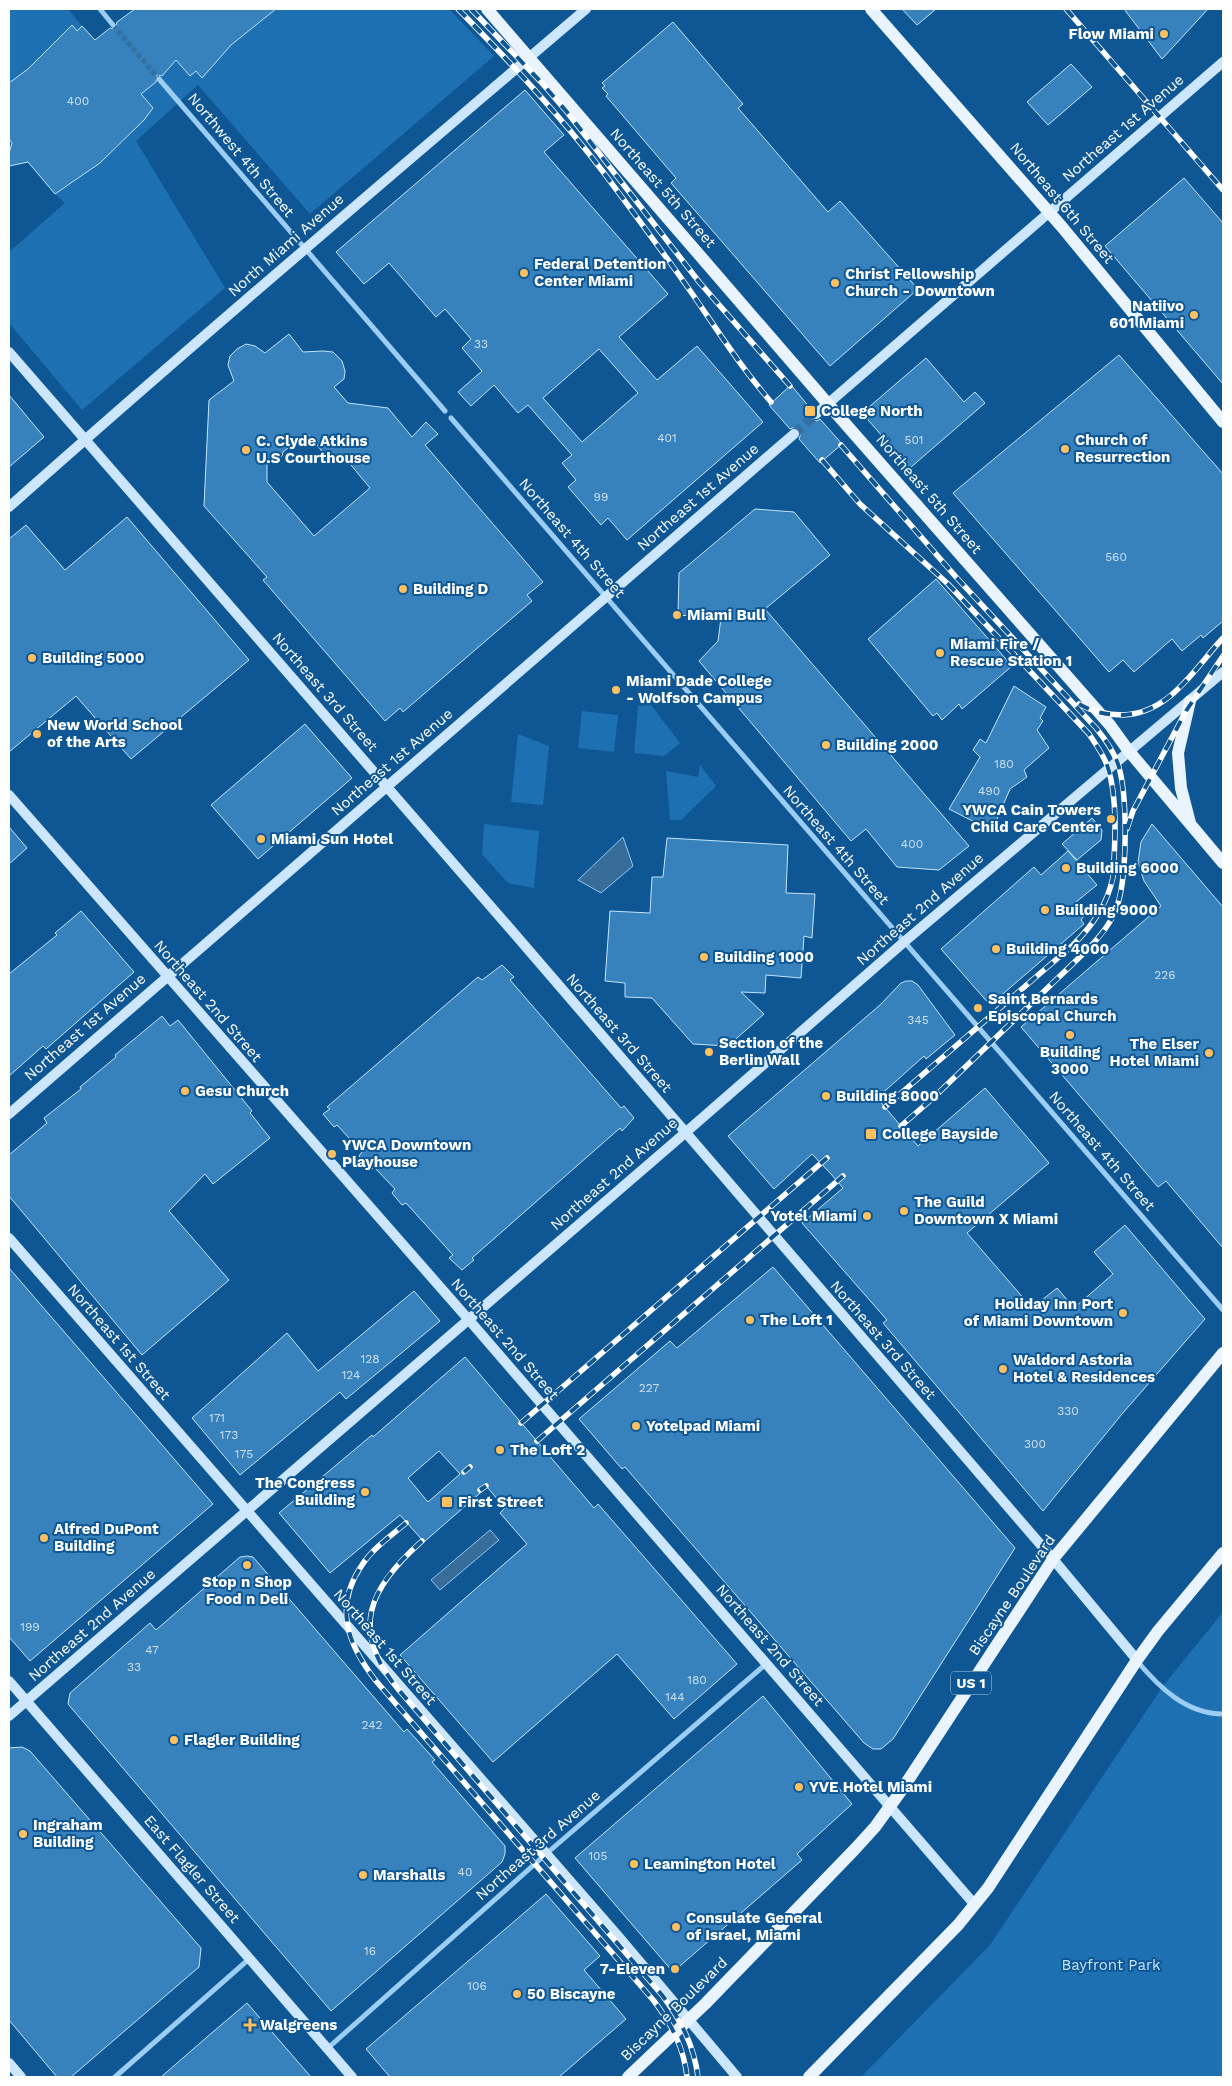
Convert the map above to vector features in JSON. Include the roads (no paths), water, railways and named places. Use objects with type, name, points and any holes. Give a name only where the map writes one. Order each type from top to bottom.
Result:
[{"type":"main road","name":"Northeast 5th Street","points":[[486,9],[828,404],[1054,660],[1110,725],[1190,826],[1223,863]]},
{"type":"main road","name":"North Miami Avenue","points":[[9,507],[304,248],[586,9]]},
{"type":"main road","name":"Northeast 6th Street","points":[[872,9],[974,124],[1223,422]]},
{"type":"main road","name":"Northeast 1st Avenue","points":[[816,414],[1223,62]]},
{"type":"main road","name":"Northeast 3rd Street","points":[[9,352],[387,786],[1053,1559],[1137,1660]]},
{"type":"main road","name":"Northeast 1st Avenue","points":[[9,1114],[166,976],[794,434]]},
{"type":"main road","name":"Northeast 2nd Avenue","points":[[9,1716],[686,1133],[904,942],[1128,750],[1223,672]]},
{"type":"main road","points":[[1190,700],[1178,753],[1181,788],[1190,826]]},
{"type":"main road","name":"Northeast 2nd Street","points":[[9,796],[469,1320],[975,1905]]},
{"type":"main road","name":"Northeast 1st Street","points":[[9,1238],[546,1854],[737,2077]]},
{"type":"main road","name":"Biscayne Boulevard","points":[[628,2077],[689,2019],[855,1849],[890,1807],[1053,1559],[1223,1352]]},
{"type":"main road","points":[[809,2077],[958,1925],[975,1905],[994,1880],[1137,1660],[1158,1631],[1223,1553]]},
{"type":"main road","name":"East Flagler Street","points":[[9,1681],[352,2077]]},
{"type":"main road","points":[[9,2063],[21,2077]]},
{"type":"street","points":[[100,9],[113,25]]},
{"type":"street","name":"Northwest 4th Street","points":[[159,78],[304,248]]},
{"type":"street","points":[[304,248],[445,411]]},
{"type":"street","name":"Northeast 4th Street","points":[[451,418],[1223,1310]]},
{"type":"street","name":"Northeast 3rd Street","points":[[1137,1660],[1157,1684],[1179,1700],[1202,1710],[1223,1714]]},
{"type":"street","name":"Northeast 3rd Avenue","points":[[328,2049],[546,1854],[767,1663]]},
{"type":"street","points":[[115,2077],[250,1958]]},
{"type":"tunnel","points":[[113,25],[159,79]]},
{"type":"tunnel","points":[[794,434],[816,414]]},
{"type":"railway","points":[[458,9],[533,88],[587,151],[670,262],[739,362],[771,402]]},
{"type":"railway","points":[[471,9],[567,112],[700,283],[790,386]]},
{"type":"railway","points":[[1066,9],[1223,190]]},
{"type":"railway","points":[[841,445],[956,577],[1096,728],[1116,759],[1124,796],[1125,838],[1122,881],[1115,912],[1106,929],[1085,952],[932,1099],[901,1126]]},
{"type":"railway","points":[[822,460],[860,504],[948,584],[1089,734],[1106,763],[1113,793],[1115,822],[1113,877],[1107,897],[1093,922],[1073,945],[885,1107]]},
{"type":"railway","points":[[1079,704],[1105,714],[1117,715],[1140,712],[1154,706],[1168,698],[1180,687],[1223,638]]},
{"type":"railway","points":[[1127,829],[1133,811],[1186,711],[1223,656]]},
{"type":"railway","points":[[521,1423],[827,1158]]},
{"type":"railway","points":[[537,1441],[843,1176]]},
{"type":"railway","points":[[464,1472],[470,1467]]},
{"type":"railway","points":[[480,1490],[486,1486]]},
{"type":"railway","points":[[406,1523],[371,1553],[353,1581],[346,1611],[352,1640],[358,1654],[376,1681],[654,2001],[676,2037],[683,2056],[687,2077]]},
{"type":"railway","points":[[422,1541],[389,1576],[378,1593],[372,1610],[370,1628],[374,1647],[383,1667],[398,1689],[662,1995],[686,2034],[698,2077]]},
{"type":"place","name":"Flow Miami","points":[[1164,34]]},
{"type":"place","name":"Federal Detention Center Miami","points":[[524,273]]},
{"type":"place","name":"Christ Fellowship Church - Downtown","points":[[835,283]]},
{"type":"place","name":"Natiivo 601 Miami","points":[[1194,315]]},
{"type":"place","name":"College North","points":[[810,411]]},
{"type":"place","name":"Church of Resurrection","points":[[1065,449]]},
{"type":"place","name":"C. Clyde Atkins U.S Courthouse","points":[[246,450]]},
{"type":"place","name":"Building D","points":[[403,589]]},
{"type":"place","name":"Miami Bull","points":[[677,615]]},
{"type":"place","name":"Miami Fire / Rescue Station 1","points":[[940,653]]},
{"type":"place","name":"Building 5000","points":[[32,658]]},
{"type":"place","name":"Miami Dade College - Wolfson Campus","points":[[616,690]]},
{"type":"place","name":"New World School of the Arts","points":[[37,734]]},
{"type":"place","name":"Building 2000","points":[[826,745]]},
{"type":"place","name":"YWCA Cain Towers Child Care Center","points":[[1111,819]]},
{"type":"place","name":"Miami Sun Hotel","points":[[261,839]]},
{"type":"place","name":"Building 6000","points":[[1066,868]]},
{"type":"place","name":"Building 9000","points":[[1045,910]]},
{"type":"place","name":"Building 4000","points":[[996,949]]},
{"type":"place","name":"Building 1000","points":[[704,957]]},
{"type":"place","name":"Saint Bernards Episcopal Church","points":[[978,1008]]},
{"type":"place","name":"Building 3000","points":[[1070,1035]]},
{"type":"place","name":"Section of the Berlin Wall","points":[[709,1052]]},
{"type":"place","name":"The Elser Hotel Miami","points":[[1209,1053]]},
{"type":"place","name":"Gesu Church","points":[[185,1091]]},
{"type":"place","name":"Building 8000","points":[[826,1096]]},
{"type":"place","name":"College Bayside","points":[[871,1134]]},
{"type":"place","name":"YWCA Downtown Playhouse","points":[[332,1154]]},
{"type":"place","name":"The Guild Downtown X Miami","points":[[904,1211]]},
{"type":"place","name":"Yotel Miami","points":[[867,1216]]},
{"type":"place","name":"Holiday Inn Port of Miami Downtown","points":[[1123,1313]]},
{"type":"place","name":"The Loft 1","points":[[750,1320]]},
{"type":"place","name":"Waldord Astoria Hotel & Residences","points":[[1003,1369]]},
{"type":"place","name":"Yotelpad Miami","points":[[636,1426]]},
{"type":"place","name":"The Loft 2","points":[[500,1450]]},
{"type":"place","name":"The Congress Building","points":[[365,1492]]},
{"type":"place","name":"First Street","points":[[447,1502]]},
{"type":"place","name":"Alfred DuPont Building","points":[[44,1538]]},
{"type":"place","name":"Stop n Shop Food n Deli","points":[[247,1565]]},
{"type":"place","name":"Flagler Building","points":[[174,1740]]},
{"type":"place","name":"YVE Hotel Miami","points":[[799,1787]]},
{"type":"place","name":"Ingraham Building","points":[[23,1834]]},
{"type":"place","name":"Leamington Hotel","points":[[634,1864]]},
{"type":"place","name":"Marshalls","points":[[363,1875]]},
{"type":"place","name":"Consulate General of Israel, Miami","points":[[676,1927]]},
{"type":"place","name":"7-Eleven","points":[[675,1969]]},
{"type":"place","name":"50 Biscayne","points":[[517,1994]]},
{"type":"place","name":"Walgreens","points":[[250,2025]]},
{"type":"park label","name":"Bayfront Park","points":[[1111,1965]]}]
